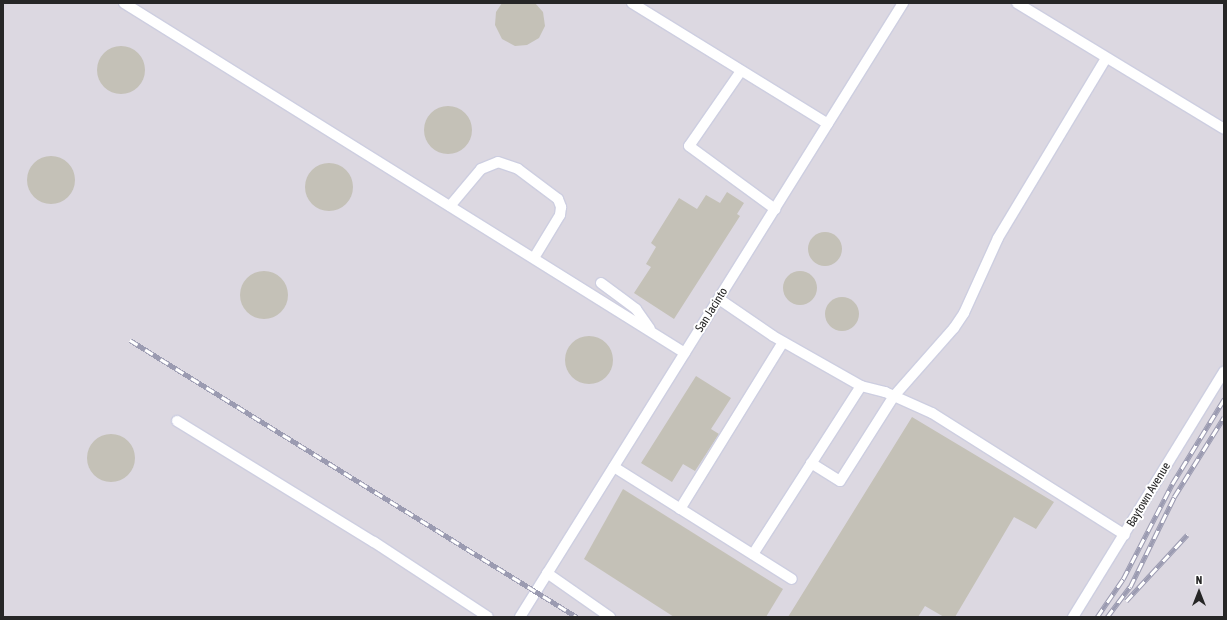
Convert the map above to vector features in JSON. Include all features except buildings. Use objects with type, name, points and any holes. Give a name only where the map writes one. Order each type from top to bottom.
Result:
[{"type":"street","points":[[124,3],[685,353]]},
{"type":"street","points":[[632,3],[828,124]]},
{"type":"street","name":"San Jacinto","points":[[520,617],[903,3]]},
{"type":"street","points":[[1018,3],[1224,129]]},
{"type":"street","points":[[811,463],[840,481],[894,396],[964,313],[998,238],[1106,58]]},
{"type":"street","points":[[741,71],[689,146],[775,209]]},
{"type":"street","points":[[450,206],[481,169],[498,162],[518,169],[558,199],[561,207],[560,215],[534,258]]},
{"type":"street","points":[[601,283],[636,309],[652,332]]},
{"type":"street","points":[[719,299],[783,342],[861,386],[894,396],[932,413],[1124,535]]},
{"type":"street","points":[[680,509],[783,342]]},
{"type":"street","name":"Baytown Avenue","points":[[1073,617],[1224,372]]},
{"type":"street","points":[[753,554],[861,386]]},
{"type":"street","points":[[177,421],[374,542],[488,617]]},
{"type":"street","points":[[614,467],[792,579]]},
{"type":"street","points":[[547,573],[610,617]]},
{"type":"shaded area","points":[[3,3],[1224,3],[1224,617],[3,617]]},
{"type":"railway","points":[[130,340],[577,617]]},
{"type":"railway","points":[[1097,617],[1123,579],[1172,484],[1224,399]]},
{"type":"railway","points":[[1107,617],[1130,587],[1174,497],[1224,417]]},
{"type":"railway","points":[[1126,601],[1187,535]]}]
